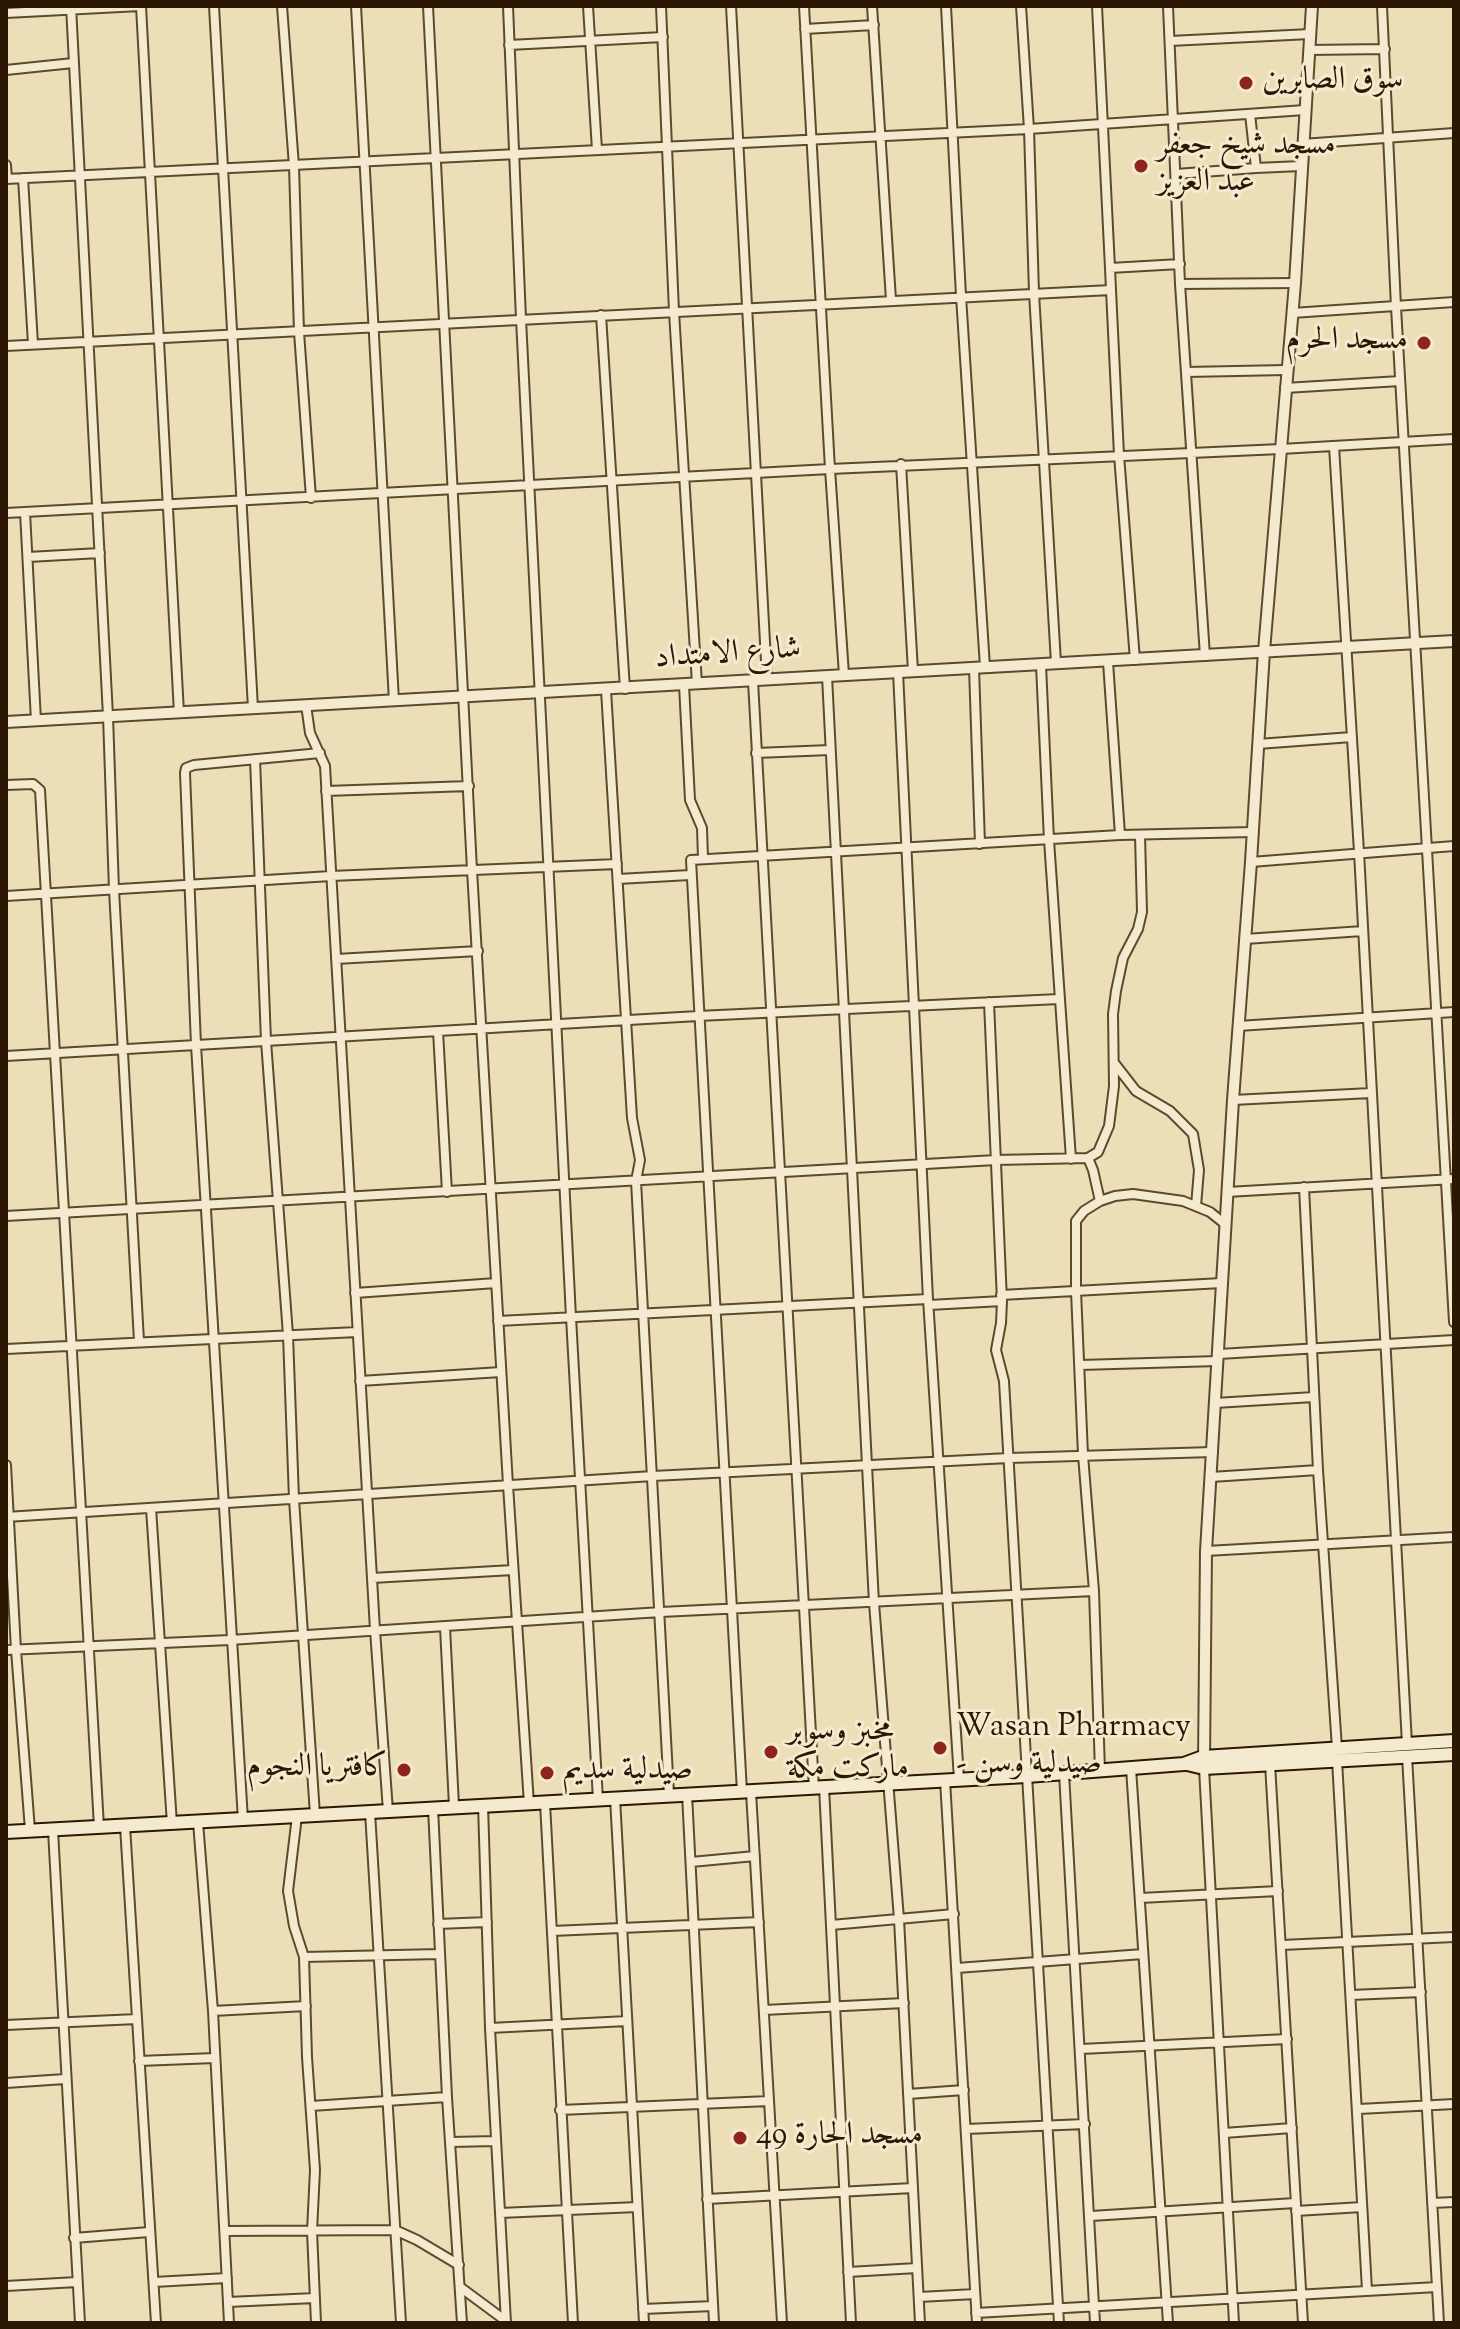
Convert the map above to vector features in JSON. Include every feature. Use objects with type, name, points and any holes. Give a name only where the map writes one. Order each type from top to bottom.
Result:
[{"type":"main road","points":[[6,1832],[1027,1776],[1407,1750],[1454,1741]]},
{"type":"main road","points":[[1407,1750],[1454,1754]]},
{"type":"main road","points":[[1204,1763],[1270,1764],[1337,1754]]},
{"type":"street","points":[[6,13],[140,6],[179,713]]},
{"type":"street","points":[[214,6],[253,708]]},
{"type":"street","points":[[282,6],[294,166],[299,332],[311,498]]},
{"type":"street","points":[[356,6],[394,701]]},
{"type":"street","points":[[428,6],[472,870],[529,1804]]},
{"type":"street","points":[[508,6],[564,1185],[598,1800]]},
{"type":"street","points":[[588,6],[597,150]]},
{"type":"street","points":[[661,6],[674,312],[697,684]]},
{"type":"street","points":[[731,6],[767,680]]},
{"type":"street","points":[[804,6],[844,675]]},
{"type":"street","points":[[872,6],[891,300]]},
{"type":"street","points":[[946,6],[972,461],[980,668],[980,844]]},
{"type":"street","points":[[1021,6],[1056,663]]},
{"type":"street","points":[[1097,6],[1119,455],[1135,660]]},
{"type":"street","points":[[1168,6],[1180,284],[1205,656]]},
{"type":"street","points":[[1234,2323],[1204,1763],[1206,1551],[1238,1026],[1264,651],[1295,283],[1312,6]]},
{"type":"street","points":[[1382,6],[1400,381],[1437,1013],[1450,1180],[1454,1322]]},
{"type":"street","points":[[71,8],[139,1341]]},
{"type":"street","points":[[805,29],[874,25]]},
{"type":"street","points":[[1170,41],[1310,34]]},
{"type":"street","points":[[509,45],[663,37]]},
{"type":"street","points":[[1309,50],[1385,49]]},
{"type":"street","points":[[6,70],[73,63]]},
{"type":"street","points":[[6,165],[6,179],[1029,129],[1305,110]]},
{"type":"street","points":[[1250,114],[1256,168]]},
{"type":"street","points":[[1302,144],[1454,133]]},
{"type":"street","points":[[1176,174],[1301,166]]},
{"type":"street","points":[[23,178],[33,344]]},
{"type":"street","points":[[1110,268],[1180,264]]},
{"type":"street","points":[[1180,284],[1295,283]]},
{"type":"street","points":[[6,346],[1111,290]]},
{"type":"street","points":[[1292,313],[1454,302]]},
{"type":"street","points":[[601,315],[625,689]]},
{"type":"street","points":[[1186,372],[1286,370]]},
{"type":"street","points":[[1285,388],[1400,381]]},
{"type":"street","points":[[6,513],[311,498],[529,483],[685,478],[901,464],[1454,439]]},
{"type":"street","points":[[1334,446],[1439,2323]]},
{"type":"street","points":[[901,464],[913,671]]},
{"type":"street","points":[[25,512],[36,721]]},
{"type":"street","points":[[28,557],[100,553]]},
{"type":"street","name":"شارع الامتداد","points":[[6,722],[1454,641]]},
{"type":"street","points":[[1108,662],[1120,835]]},
{"type":"street","points":[[1041,665],[1049,840],[1071,1159]]},
{"type":"street","points":[[898,672],[928,1302],[959,1779]]},
{"type":"street","points":[[827,676],[866,1465],[899,1919],[920,2323]]},
{"type":"street","points":[[753,681],[804,1606],[831,1925],[851,2323]]},
{"type":"street","points":[[684,685],[690,800],[702,828],[703,858]]},
{"type":"street","points":[[606,690],[632,1118],[640,1160],[636,1181],[669,1794]]},
{"type":"street","points":[[306,705],[310,733],[325,766],[388,1811]]},
{"type":"street","points":[[1258,744],[1352,737]]},
{"type":"street","points":[[756,753],[830,750]]},
{"type":"street","points":[[243,1820],[196,1045],[186,768],[320,753]]},
{"type":"street","points":[[255,759],[266,1041],[288,1335],[294,1499],[315,1815]]},
{"type":"street","points":[[6,785],[33,784],[40,790],[99,1827]]},
{"type":"street","points":[[326,791],[469,786]]},
{"type":"street","points":[[782,2323],[755,1856],[746,1792],[723,1473],[691,860],[1120,835],[1253,832]]},
{"type":"street","points":[[6,1216],[996,1160],[1088,1158],[1098,1152],[1109,1126],[1116,991],[1123,958],[1138,929],[1142,912],[1140,835]]},
{"type":"street","points":[[1251,862],[1454,846]]},
{"type":"street","points":[[6,896],[331,876],[617,864]]},
{"type":"street","points":[[618,879],[690,875]]},
{"type":"street","points":[[1245,939],[1363,931]]},
{"type":"street","points":[[336,959],[478,951]]},
{"type":"street","points":[[6,1056],[771,1012],[1059,999]]},
{"type":"street","points":[[989,1002],[1002,1298],[996,1350],[1004,1381],[1009,1458],[1059,2323]]},
{"type":"street","points":[[1238,1026],[1454,1012]]},
{"type":"street","points":[[438,1031],[447,1192]]},
{"type":"street","points":[[1114,1063],[1136,1091],[1170,1111],[1193,1134],[1199,1170],[1196,1206]]},
{"type":"street","points":[[1233,1100],[1371,1093]]},
{"type":"street","points":[[1088,1158],[1100,1201]]},
{"type":"street","points":[[1227,1192],[1450,1180]]},
{"type":"street","points":[[1304,1187],[1367,2290]]},
{"type":"street","points":[[1100,1771],[1094,1591],[1083,1455],[1076,1221],[1084,1211],[1100,1201],[1133,1194],[1162,1196],[1196,1206],[1225,1224]]},
{"type":"street","points":[[355,1293],[496,1283]]},
{"type":"street","points":[[498,1321],[716,1308],[928,1302],[1222,1283]]},
{"type":"street","points":[[6,1349],[357,1332]]},
{"type":"street","points":[[1080,1365],[1454,1340]]},
{"type":"street","points":[[360,1381],[501,1372]]},
{"type":"street","points":[[1215,1403],[1314,1397]]},
{"type":"street","points":[[7,1517],[797,1468],[1213,1452]]},
{"type":"street","points":[[6,1465],[7,1517],[30,1830]]},
{"type":"street","points":[[1211,1477],[1318,1470]]},
{"type":"street","points":[[151,1508],[172,1824]]},
{"type":"street","points":[[1206,1551],[1454,1537]]},
{"type":"street","points":[[372,1578],[513,1570]]},
{"type":"street","points":[[6,1650],[230,1640],[661,1612],[1094,1591]]},
{"type":"street","points":[[445,1627],[454,1806]]},
{"type":"street","points":[[1270,1764],[1303,2323]]},
{"type":"street","points":[[1131,1768],[1168,2323]]},
{"type":"street","points":[[1064,1773],[1095,2323]]},
{"type":"street","points":[[945,1780],[976,2318],[1059,2309],[1437,2287]]},
{"type":"street","points":[[687,1794],[714,2323]]},
{"type":"street","points":[[615,1798],[644,2323]]},
{"type":"street","points":[[545,1803],[573,2323]]},
{"type":"street","points":[[483,1805],[490,2028],[506,2322]]},
{"type":"street","points":[[433,1808],[462,2323]]},
{"type":"street","points":[[370,1812],[401,2323]]},
{"type":"street","points":[[297,1816],[288,1891],[294,1926],[304,1957],[315,2170],[312,2231],[316,2323]]},
{"type":"street","points":[[198,1822],[213,2011],[229,2323]]},
{"type":"street","points":[[125,1826],[156,2323]]},
{"type":"street","points":[[53,1830],[80,2323]]},
{"type":"street","points":[[691,1862],[755,1856]]},
{"type":"street","points":[[1140,1898],[1278,1891]]},
{"type":"street","points":[[831,1925],[954,1914]]},
{"type":"street","points":[[438,1924],[487,1922]]},
{"type":"street","points":[[552,1931],[759,1922]]},
{"type":"street","points":[[1282,1945],[1454,1937]]},
{"type":"street","points":[[304,1957],[440,1954]]},
{"type":"street","points":[[957,1968],[1143,1954]]},
{"type":"street","points":[[1351,1995],[1421,1992]]},
{"type":"street","points":[[764,2010],[904,2003]]},
{"type":"street","points":[[213,2011],[306,2006]]},
{"type":"street","points":[[6,2025],[137,2019]]},
{"type":"street","points":[[490,2028],[627,2021]]},
{"type":"street","points":[[1081,2049],[1287,2039]]},
{"type":"street","points":[[139,2061],[215,2058]]},
{"type":"street","points":[[6,2083],[65,2079]]},
{"type":"street","points":[[908,2094],[964,2090]]},
{"type":"street","points":[[311,2106],[447,2097]]},
{"type":"street","points":[[560,2110],[769,2101]]},
{"type":"street","points":[[1359,2109],[1454,2104]]},
{"type":"street","points":[[966,2129],[1085,2124]]},
{"type":"street","points":[[1224,2133],[1292,2128]]},
{"type":"street","points":[[451,2142],[496,2141]]},
{"type":"street","points":[[707,2199],[913,2188]]},
{"type":"street","points":[[1432,2203],[1454,2202]]},
{"type":"street","points":[[500,2213],[637,2207]]},
{"type":"street","points":[[1091,2216],[1228,2208],[1362,2207]]},
{"type":"street","points":[[225,2231],[395,2230],[459,2265]]},
{"type":"street","points":[[74,2238],[149,2232]]},
{"type":"street","points":[[848,2272],[917,2268]]},
{"type":"street","points":[[154,2282],[227,2278]]},
{"type":"street","points":[[6,2286],[77,2282]]},
{"type":"street","points":[[460,2287],[506,2322]]},
{"type":"street","points":[[919,2297],[975,2294]]},
{"type":"street","points":[[228,2302],[315,2298]]},
{"type":"street","points":[[643,2309],[713,2306]]},
{"type":"place","name":"سوق الصابرين","points":[[1246,83]]},
{"type":"place","name":"مسجد شيخ جعفر عبد العزيز","points":[[1141,166]]},
{"type":"place","name":"مسجد الحرم","points":[[1424,343]]},
{"type":"place","name":"Wasan Pharmacy - صيدلية وسن","points":[[940,1748]]},
{"type":"place","name":"مخبز وسوبر ماركت مكة","points":[[771,1752]]},
{"type":"place","name":"كافتريا النجوم","points":[[404,1770]]},
{"type":"place","name":"صيدلية سديم","points":[[547,1773]]},
{"type":"place","name":"مسجد الحارة 49","points":[[740,2138]]}]
